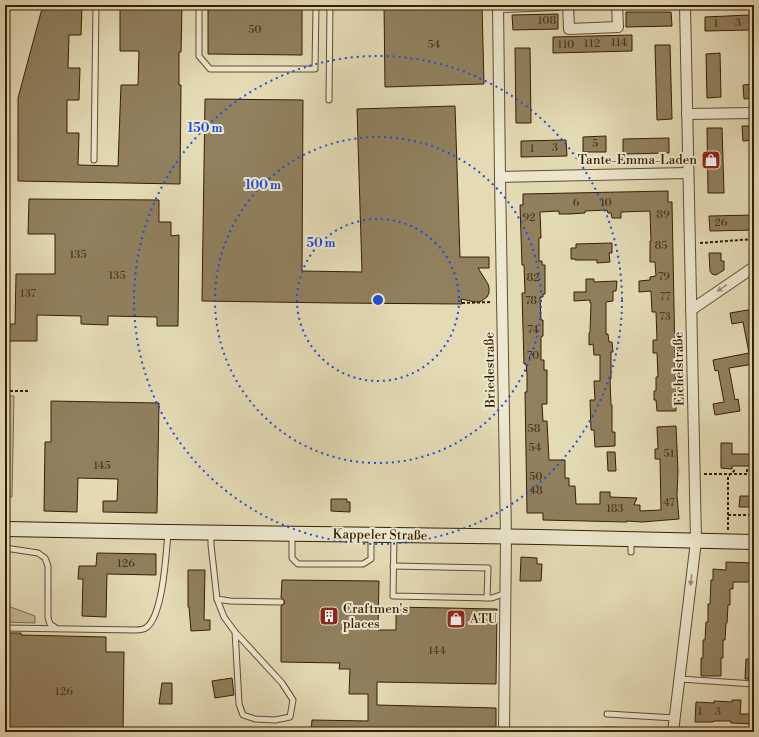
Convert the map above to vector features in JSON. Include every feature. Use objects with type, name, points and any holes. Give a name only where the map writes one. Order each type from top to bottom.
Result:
[{"type":"street","name":"Briedestraße","points":[[504,732],[506,537],[500,177],[499,6],[558,5]]},
{"type":"street","points":[[568,5],[569,29],[618,28],[617,5]]},
{"type":"street","name":"Eichelstraße","points":[[673,732],[696,541],[685,5]]},
{"type":"street","points":[[687,114],[754,113]]},
{"type":"street","points":[[500,177],[688,173]]},
{"type":"street","points":[[691,310],[754,267]]},
{"type":"street","name":"Kappeler Straße","points":[[5,529],[506,537],[631,546],[696,541],[754,542]]},
{"type":"lane","points":[[94,160],[96,5]]},
{"type":"lane","points":[[199,5],[199,56],[210,69],[315,69],[316,5]]},
{"type":"lane","points":[[329,100],[330,5]]},
{"type":"lane","points":[[5,628],[135,630],[146,628],[154,619],[161,595],[168,532]]},
{"type":"lane","points":[[211,533],[217,598],[224,617],[235,632],[282,683],[293,700],[290,717],[275,720],[255,719],[243,715],[239,704],[235,632]]},
{"type":"lane","points":[[292,534],[292,558],[298,564],[363,564],[370,559],[371,535]]},
{"type":"lane","points":[[394,535],[393,596],[492,598],[506,593]]},
{"type":"lane","points":[[5,548],[38,553],[45,558],[48,566],[48,618],[50,624],[57,629]]},
{"type":"lane","points":[[393,566],[488,568],[487,598]]},
{"type":"lane","points":[[217,598],[230,601],[281,602]]},
{"type":"lane","points":[[680,679],[754,684]]},
{"type":"lane","points":[[607,714],[675,718]]},
{"type":"lane","points":[[605,732],[605,730],[673,732]]},
{"type":"path","points":[[690,244],[754,240]]},
{"type":"path","points":[[462,303],[491,302],[491,295]]},
{"type":"path","points":[[5,391],[30,391]]},
{"type":"path","points":[[695,474],[747,474],[747,467]]},
{"type":"path","points":[[728,541],[728,476],[734,471],[734,468]]},
{"type":"path","points":[[728,515],[754,515]]},
{"type":"shaded area","points":[[5,396],[14,396],[12,497],[7,497],[8,463],[5,463]]},
{"type":"shaded area","points":[[5,605],[35,616],[35,623],[5,622]]},
{"type":"building","points":[[43,5],[82,5],[81,35],[69,35],[68,68],[80,68],[79,100],[67,100],[67,133],[79,133],[78,165],[118,166],[121,85],[138,85],[139,51],[120,51],[120,5],[182,5],[181,52],[179,52],[179,85],[181,85],[180,184],[18,181],[18,98]]},
{"type":"building","points":[[208,5],[302,5],[302,55],[208,54]]},
{"type":"building","points":[[384,5],[482,5],[484,84],[385,87]]},
{"type":"building","points":[[626,12],[671,12],[672,26],[626,27]]},
{"type":"building","points":[[558,14],[558,29],[513,30],[512,15]]},
{"type":"building","points":[[749,15],[750,30],[705,31],[705,17]]},
{"type":"building","points":[[632,35],[632,51],[553,53],[553,37]]},
{"type":"building","points":[[655,45],[670,45],[672,119],[657,120]]},
{"type":"building","points":[[515,48],[530,48],[531,123],[516,123]]},
{"type":"building","points":[[720,53],[721,97],[707,98],[706,54]]},
{"type":"building","points":[[754,84],[754,98],[744,99],[743,85]]},
{"type":"building","points":[[205,99],[303,100],[302,271],[362,272],[357,109],[455,106],[460,257],[489,257],[489,268],[478,268],[488,284],[489,293],[487,297],[480,302],[461,299],[462,304],[202,301]]},
{"type":"building","points":[[742,126],[754,126],[754,140],[743,141]]},
{"type":"building","points":[[707,128],[722,128],[724,193],[708,193]]},
{"type":"building","points":[[606,136],[606,152],[583,152],[583,137]]},
{"type":"building","points":[[669,138],[669,153],[623,154],[623,139]]},
{"type":"building","points":[[566,140],[567,156],[521,157],[521,141]]},
{"type":"building","points":[[668,191],[668,202],[672,202],[676,411],[657,411],[656,400],[654,400],[654,391],[656,391],[656,377],[658,377],[657,353],[653,353],[653,340],[657,340],[656,312],[652,312],[651,291],[639,292],[639,281],[650,280],[650,277],[656,276],[655,262],[650,262],[650,211],[621,212],[621,218],[612,218],[611,213],[608,213],[607,210],[585,211],[585,213],[569,214],[559,214],[559,211],[540,212],[541,238],[539,238],[539,261],[542,261],[542,265],[545,265],[545,294],[543,294],[543,297],[540,297],[541,320],[543,320],[541,360],[544,360],[544,370],[547,370],[547,404],[542,404],[543,421],[547,421],[549,460],[565,460],[565,478],[569,478],[569,486],[575,486],[576,504],[600,504],[600,492],[610,492],[610,497],[637,498],[634,505],[640,505],[640,511],[661,510],[660,459],[655,459],[655,449],[658,449],[657,427],[676,426],[678,471],[677,495],[679,519],[642,522],[543,520],[543,513],[527,513],[525,392],[527,392],[527,374],[526,364],[524,364],[522,293],[525,293],[524,265],[522,265],[520,205],[523,205],[523,194]]},
{"type":"building","points":[[29,199],[159,200],[159,222],[171,222],[171,236],[179,235],[178,326],[157,326],[157,317],[108,316],[108,325],[81,324],[81,316],[37,315],[37,341],[5,341],[5,324],[15,324],[16,274],[55,274],[55,234],[28,234]]},
{"type":"building","points":[[754,215],[754,230],[710,231],[709,216]]},
{"type":"building","points":[[612,243],[612,253],[609,253],[610,262],[597,263],[597,260],[571,259],[571,248],[576,248],[576,244]]},
{"type":"building","points":[[709,253],[721,253],[721,261],[724,261],[724,270],[716,275],[712,274],[710,271]]},
{"type":"building","points":[[586,279],[594,279],[594,282],[617,281],[616,291],[613,291],[613,301],[606,302],[606,334],[608,334],[609,342],[612,342],[613,352],[611,352],[610,379],[612,432],[615,432],[615,446],[595,447],[594,430],[591,430],[590,400],[595,400],[594,381],[600,381],[600,355],[594,355],[593,344],[589,345],[590,300],[574,301],[574,292],[586,292]]},
{"type":"building","points":[[754,309],[754,364],[729,368],[735,400],[738,399],[740,411],[715,415],[713,404],[724,402],[718,370],[715,371],[713,360],[749,353],[743,322],[732,324],[730,313]]},
{"type":"building","points":[[51,401],[159,403],[157,513],[103,512],[103,501],[117,501],[118,479],[78,478],[77,512],[44,511],[45,442],[51,442]]},
{"type":"building","points":[[721,443],[732,443],[732,454],[754,454],[754,466],[732,466],[732,469],[721,468]]},
{"type":"building","points":[[607,452],[615,452],[616,471],[608,471]]},
{"type":"building","points":[[740,496],[754,496],[754,507],[739,507]]},
{"type":"building","points":[[331,499],[347,499],[347,502],[350,502],[350,512],[331,511]]},
{"type":"building","points":[[97,553],[156,554],[156,575],[107,574],[106,617],[82,616],[83,579],[78,579],[79,566],[96,566]]},
{"type":"building","points":[[521,557],[537,558],[537,564],[542,564],[541,581],[520,581]]},
{"type":"building","points":[[726,562],[754,563],[754,581],[733,582],[733,589],[730,589],[730,605],[728,605],[725,640],[723,640],[721,676],[701,676],[703,640],[705,640],[706,622],[708,622],[708,604],[710,604],[713,569],[726,570]]},
{"type":"building","points":[[188,570],[205,570],[204,620],[210,620],[210,630],[191,631],[188,607]]},
{"type":"building","points":[[282,580],[379,581],[378,630],[396,630],[396,607],[497,609],[496,684],[377,682],[377,705],[496,708],[496,732],[311,732],[312,720],[368,721],[368,694],[349,694],[350,669],[339,669],[340,663],[281,662],[281,606],[285,602],[281,598]]},
{"type":"building","points":[[5,633],[21,633],[21,635],[106,637],[106,652],[124,652],[123,732],[5,732]]},
{"type":"building","points":[[746,659],[754,659],[754,679],[745,679]]},
{"type":"building","points":[[232,678],[234,695],[215,698],[212,681]]},
{"type":"building","points":[[162,683],[172,683],[172,704],[159,704]]},
{"type":"building","points":[[732,700],[741,700],[740,714],[754,714],[754,724],[731,723],[731,721],[695,722],[696,702],[732,702]]},
{"type":"place","name":"Tante-Emma-Laden","points":[[711,160]]},
{"type":"place","name":"Craftmen's places","points":[[329,616]]},
{"type":"place","name":"ATU","points":[[456,619]]}]
